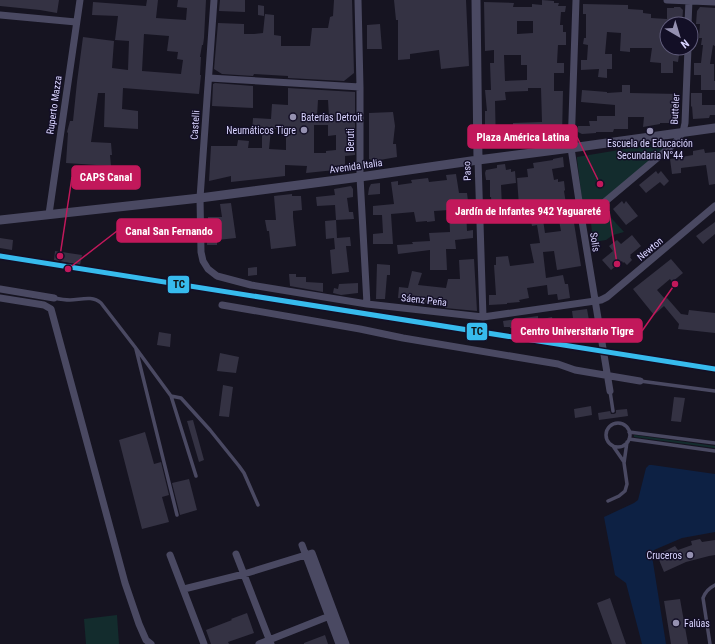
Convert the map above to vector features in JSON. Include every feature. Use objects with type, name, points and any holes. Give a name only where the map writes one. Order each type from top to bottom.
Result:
[{"type":"street","name":"Ruperto Mazza","points":[[49,214],[80,0]]},
{"type":"street","name":"Castelli","points":[[201,252],[200,198],[214,0]]},
{"type":"street","name":"Beruti","points":[[358,0],[360,177],[367,304]]},
{"type":"street","name":"Paso","points":[[476,0],[478,160],[483,317]]},
{"type":"street","name":"Solís","points":[[576,0],[571,148],[610,391]]},
{"type":"street","points":[[667,0],[715,2]]},
{"type":"street","points":[[688,16],[689,0]]},
{"type":"street","points":[[0,15],[76,22]]},
{"type":"street","name":"Butteler","points":[[582,222],[674,143],[683,132],[685,123],[688,56]]},
{"type":"street","points":[[209,78],[360,87]]},
{"type":"street","name":"Avenida Italia","points":[[0,220],[200,198],[715,128]]},
{"type":"street","name":"Newton","points":[[595,301],[607,298],[715,206]]},
{"type":"street","name":"Sáenz Peña","points":[[201,252],[208,269],[217,276],[250,285],[367,304],[483,317],[595,301]]},
{"type":"street","points":[[0,289],[54,298]]},
{"type":"street","points":[[0,298],[44,305],[51,309],[125,583],[139,624],[146,640],[151,644]]},
{"type":"street","points":[[222,305],[558,364],[575,370],[640,381]]},
{"type":"street","points":[[302,545],[305,555],[346,644]]},
{"type":"street","points":[[236,554],[270,642]]},
{"type":"street","points":[[170,555],[204,644]]},
{"type":"street","points":[[184,589],[244,574],[305,555]]},
{"type":"street","points":[[259,644],[270,642],[332,615]]},
{"type":"street","points":[[332,615],[339,644]]},
{"type":"lane","points":[[54,298],[70,300],[91,298],[97,300],[135,346],[171,396],[196,476]]},
{"type":"lane","points":[[135,346],[177,515]]},
{"type":"lane","points":[[640,381],[715,391]]},
{"type":"lane","points":[[610,391],[613,411]]},
{"type":"lane","points":[[171,396],[182,398],[239,466],[244,473],[258,505]]},
{"type":"lane","points":[[614,418],[615,423]]},
{"type":"lane","points":[[608,501],[619,496],[625,491],[627,484],[624,463],[607,439],[606,431],[611,424],[623,424],[630,432],[624,463]]},
{"type":"lane","points":[[630,432],[715,443]]},
{"type":"lane","points":[[612,445],[620,446],[628,441],[715,451]]},
{"type":"lane","points":[[710,644],[704,598],[706,591],[715,585]]},
{"type":"green space","points":[[667,142],[668,145],[587,213],[584,211],[577,157]]},
{"type":"green space","points":[[605,211],[624,232],[613,235],[606,240],[593,242],[591,223]]},
{"type":"green space","points":[[634,435],[715,446],[715,448],[634,437]]},
{"type":"green space","points":[[117,615],[119,644],[86,644],[84,619]]},
{"type":"water","points":[[649,465],[715,474],[715,532],[682,538],[654,550],[652,553],[666,644],[642,644],[626,583],[615,575],[604,517],[638,500],[646,468]]},
{"type":"building","points":[[0,0],[59,0],[57,13],[0,6]]},
{"type":"building","points":[[147,0],[158,0],[156,18],[186,20],[187,8],[177,7],[178,0],[206,0],[204,38],[200,57],[201,75],[199,94],[123,88],[122,109],[138,111],[138,129],[104,127],[105,93],[98,93],[91,142],[111,143],[111,166],[66,163],[67,132],[70,121],[73,121],[83,37],[114,41],[112,68],[128,70],[129,41],[115,40],[118,16],[92,15],[93,2],[146,6]],"holes":[[[144,34],[169,36],[167,51],[178,52],[177,59],[183,60],[181,74],[142,71]]]},
{"type":"building","points":[[220,0],[245,0],[245,12],[219,11]]},
{"type":"building","points":[[334,0],[352,0],[354,73],[344,81],[288,78],[288,76],[254,74],[253,76],[222,74],[214,69],[218,23],[244,24],[244,34],[263,33],[265,14],[274,15],[274,35],[281,36],[281,46],[310,46],[312,28],[328,28],[330,17],[333,16]]},
{"type":"building","points":[[394,0],[466,0],[469,66],[441,69],[439,50],[410,54],[410,59],[398,60],[398,20],[396,20]]},
{"type":"building","points":[[542,0],[554,1],[554,3],[559,3],[558,6],[566,6],[565,12],[561,12],[560,25],[563,25],[563,32],[566,32],[566,45],[558,45],[557,63],[564,63],[564,73],[554,73],[554,91],[563,91],[562,136],[559,139],[513,145],[513,123],[542,122],[541,88],[528,88],[528,91],[505,92],[506,100],[495,101],[496,147],[488,148],[485,144],[485,111],[487,111],[485,90],[491,90],[490,63],[494,63],[494,50],[485,51],[484,2],[514,3],[513,7],[532,7],[532,4],[542,5]],"holes":[[[517,21],[533,21],[533,33],[517,34]],[[504,55],[521,55],[521,65],[527,65],[527,80],[505,81]]]},
{"type":"building","points":[[583,4],[628,5],[628,9],[643,10],[643,13],[651,14],[651,18],[659,18],[659,56],[679,56],[678,62],[673,61],[673,73],[661,73],[661,63],[650,62],[652,48],[630,48],[630,52],[620,51],[621,33],[607,32],[605,54],[612,54],[612,69],[607,69],[607,78],[598,77],[599,69],[581,70],[581,60],[587,60],[588,45],[583,44],[584,38],[586,38],[586,14],[583,14]]},
{"type":"building","points":[[258,5],[264,6],[264,16],[258,15]]},
{"type":"building","points":[[680,7],[683,10],[683,16],[667,16],[667,8]]},
{"type":"building","points":[[700,7],[715,8],[715,46],[713,45],[710,64],[714,64],[715,90],[701,90],[701,75],[694,75],[694,63],[701,63],[703,45],[701,45],[702,38],[699,38],[700,24],[699,16],[697,16],[697,11]]},
{"type":"building","points":[[380,24],[382,49],[367,49],[367,25]]},
{"type":"building","points":[[213,84],[253,86],[253,108],[212,106]]},
{"type":"building","points":[[622,85],[630,85],[630,93],[679,94],[678,123],[660,123],[643,127],[644,117],[628,117],[628,129],[614,129],[613,132],[582,134],[578,132],[578,126],[590,126],[589,121],[597,121],[597,116],[615,116],[615,105],[581,102],[582,90],[607,93],[622,92]]},
{"type":"building","points":[[288,88],[355,92],[355,155],[345,156],[345,169],[306,173],[307,166],[285,165],[285,176],[231,182],[231,176],[209,181],[211,146],[237,146],[238,140],[249,141],[248,148],[262,148],[262,135],[252,133],[253,118],[271,119],[272,104],[288,105]],"holes":[[[318,100],[328,100],[329,117],[317,117]],[[314,125],[328,125],[328,136],[336,135],[336,150],[326,151],[326,153],[314,153]],[[271,129],[286,129],[286,150],[269,149]]]},
{"type":"building","points":[[691,93],[702,93],[702,105],[715,105],[715,115],[710,115],[709,118],[693,119]]},
{"type":"building","points":[[393,112],[395,126],[393,144],[396,144],[397,157],[374,161],[369,159],[369,113]]},
{"type":"building","points":[[704,149],[705,153],[715,152],[715,184],[709,185],[706,165],[681,168],[681,173],[672,174],[670,159],[693,155],[693,151]]},
{"type":"building","points":[[563,157],[564,167],[552,169],[554,180],[558,179],[558,182],[564,181],[569,223],[574,223],[581,266],[557,270],[554,251],[543,252],[546,278],[563,275],[565,284],[568,284],[570,298],[558,300],[557,294],[548,295],[547,285],[527,288],[529,298],[519,300],[520,302],[489,305],[489,295],[496,295],[494,265],[496,265],[496,257],[508,256],[510,266],[534,263],[530,244],[540,243],[537,225],[532,226],[530,216],[489,219],[488,208],[492,208],[490,197],[490,180],[486,180],[486,170],[497,168],[497,165],[505,164],[506,170],[511,169],[511,172],[515,171],[516,183],[501,185],[502,207],[519,206],[517,178],[528,177],[527,169],[534,168],[533,163]],"holes":[[[557,210],[561,231],[545,233],[542,213]]]},
{"type":"building","points":[[656,171],[658,174],[661,171],[669,181],[664,186],[660,182],[646,193],[639,185]]},
{"type":"building","points":[[456,174],[459,193],[467,193],[469,209],[466,209],[467,231],[473,230],[473,238],[455,240],[456,249],[446,249],[447,270],[430,270],[430,250],[398,254],[397,245],[430,241],[429,233],[450,232],[449,210],[434,211],[435,221],[427,222],[416,222],[414,212],[391,214],[393,244],[373,244],[373,234],[383,233],[382,215],[373,215],[373,206],[394,204],[391,182],[398,181],[398,185],[412,183],[411,180],[428,178],[429,182],[447,180],[446,175]]},
{"type":"building","points":[[380,183],[380,194],[368,195],[371,184]]},
{"type":"building","points":[[351,186],[353,189],[353,197],[347,198],[349,212],[353,212],[354,219],[336,220],[335,205],[317,206],[316,197],[335,195],[334,189]]},
{"type":"building","points":[[292,194],[292,196],[301,196],[302,210],[293,211],[296,246],[271,249],[269,231],[267,231],[265,220],[276,220],[274,196]]},
{"type":"building","points":[[622,201],[624,204],[626,201],[638,216],[626,225],[613,209]]},
{"type":"building","points":[[231,203],[236,238],[217,240],[217,245],[207,245],[208,217],[222,217],[220,204]]},
{"type":"building","points":[[336,220],[337,238],[350,237],[351,246],[346,246],[349,272],[332,274],[330,250],[335,249],[334,238],[326,239],[325,221]]},
{"type":"building","points":[[715,222],[715,234],[703,244],[696,236]]},
{"type":"building","points":[[632,235],[641,246],[630,255],[632,260],[627,265],[622,261],[611,270],[602,260],[613,251],[609,246],[617,240],[621,244]]},
{"type":"building","points":[[0,238],[13,240],[12,250],[0,248]]},
{"type":"building","points":[[55,251],[82,255],[80,265],[54,260]]},
{"type":"building","points":[[474,259],[477,311],[445,308],[445,306],[417,302],[417,300],[398,298],[399,287],[408,288],[412,271],[422,273],[418,285],[446,288],[448,279],[460,279],[459,260]]},
{"type":"building","points":[[671,259],[683,273],[672,282],[670,279],[657,290],[665,299],[667,298],[681,314],[688,315],[689,310],[715,313],[715,333],[678,329],[679,324],[664,306],[654,315],[633,289]]},
{"type":"building","points":[[377,264],[390,265],[390,275],[387,275],[385,299],[376,299]]},
{"type":"building","points":[[257,267],[257,275],[248,276],[248,268]]},
{"type":"building","points":[[289,274],[296,274],[296,277],[306,277],[306,282],[323,283],[323,292],[290,286]]},
{"type":"building","points":[[358,283],[358,293],[341,295],[333,293],[334,288],[338,289],[339,284]]},
{"type":"building","points":[[587,309],[593,339],[577,340],[574,324],[563,326],[564,334],[557,335],[556,328],[546,330],[545,324],[525,328],[525,330],[504,327],[503,321],[538,316],[538,320],[552,317],[553,322],[573,318],[572,311]]},
{"type":"building","points":[[159,332],[171,334],[170,347],[157,345]]},
{"type":"building","points":[[220,353],[239,357],[236,373],[217,371]]},
{"type":"building","points":[[223,385],[233,387],[229,417],[219,416]]},
{"type":"building","points":[[674,397],[685,398],[681,422],[671,421]]},
{"type":"building","points":[[591,406],[592,415],[575,418],[574,409]]},
{"type":"building","points":[[627,409],[628,416],[599,420],[598,413],[610,411],[611,414],[614,414],[616,413],[616,410]]},
{"type":"building","points":[[193,420],[204,460],[199,462],[187,421]]},
{"type":"building","points":[[145,432],[154,464],[161,462],[169,495],[162,497],[169,522],[142,529],[119,440]]},
{"type":"building","points":[[189,479],[197,510],[180,515],[172,483]]},
{"type":"building","name":"Cruceros","points":[[700,539],[702,542],[715,540],[715,555],[686,562],[664,572],[657,555],[675,546],[678,550],[692,545],[691,541]]},
{"type":"building","points":[[610,598],[626,644],[612,644],[597,603]]},
{"type":"building","name":"Falúas","points":[[680,599],[688,644],[671,644],[664,601]]},
{"type":"building","points":[[247,613],[254,633],[228,642],[229,644],[211,644],[206,630]]},
{"type":"building","points":[[325,635],[328,644],[304,644],[304,643]]},
{"type":"transit line","name":"TC","points":[[0,256],[715,369]]},
{"type":"place","name":"Baterías Detroit","points":[[293,117]]},
{"type":"place","name":"Neumáticos Tigre","points":[[304,130]]},
{"type":"place","name":"Escuela de Educación Secundaria N°44","points":[[650,131]]},
{"type":"place","name":"Plaza América Latina","points":[[600,184]]},
{"type":"place","name":"CAPS Canal","points":[[60,256]]},
{"type":"place","name":"Jardín de Infantes 942 Yaguareté","points":[[617,264]]},
{"type":"place","name":"Canal San Fernando","points":[[68,269]]},
{"type":"place","name":"Centro Universitario Tigre","points":[[675,284]]},
{"type":"place","name":"Cruceros","points":[[690,555]]},
{"type":"place","name":"Falúas","points":[[676,623]]}]
